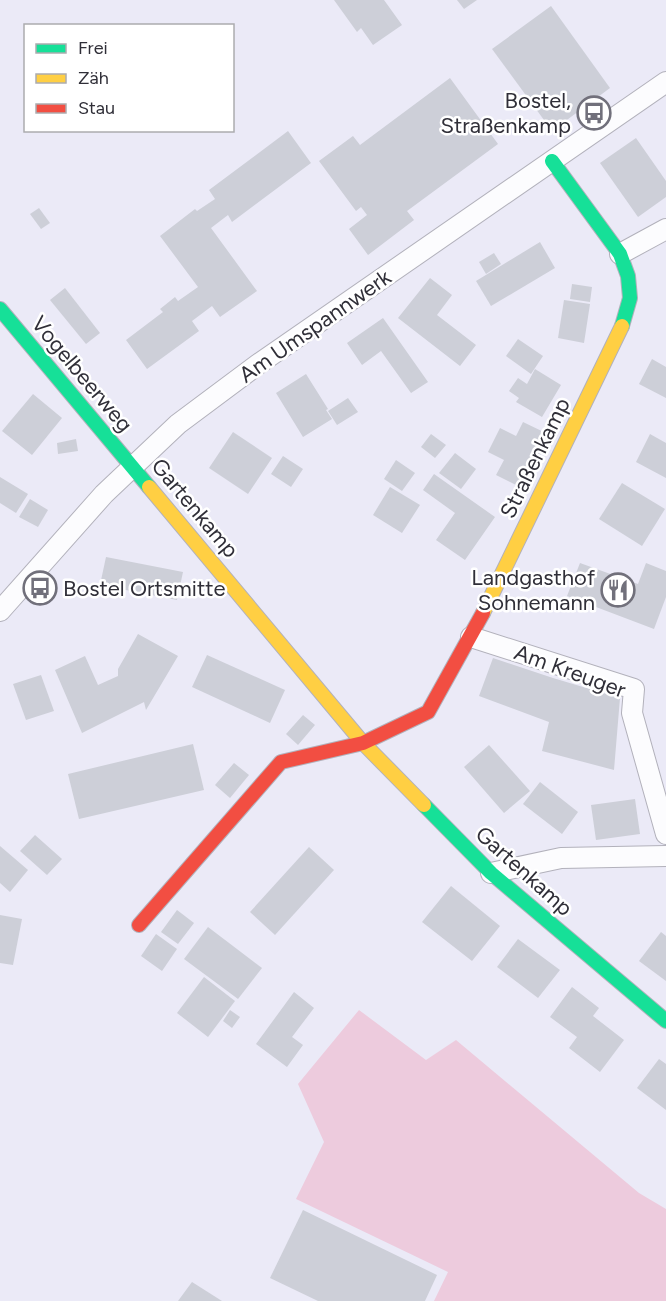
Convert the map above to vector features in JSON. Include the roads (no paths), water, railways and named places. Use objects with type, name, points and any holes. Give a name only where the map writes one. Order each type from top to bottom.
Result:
[{"type":"street","name":"Am Umspannwerk","points":[[0,610],[104,494],[178,424],[256,365],[666,82]]},
{"type":"street","name":"Straßenkamp","points":[[363,743],[428,712],[471,637],[624,321],[630,298],[628,276],[620,254],[552,161]]},
{"type":"street","points":[[620,254],[666,229]]},
{"type":"street","name":"Vogelbeerweg","points":[[0,309],[132,466]]},
{"type":"street","name":"Gartenkamp","points":[[132,466],[363,743],[491,873],[666,1021]]},
{"type":"street","name":"Am Kreuger","points":[[471,637],[634,689],[632,713],[666,834]]},
{"type":"street","points":[[139,925],[281,762],[363,743]]},
{"type":"street","points":[[491,873],[561,858],[666,856]]},
{"type":"place","name":"Bostel, Straßenkamp","points":[[594,113]]},
{"type":"place","name":"Bostel Ortsmitte","points":[[40,588]]},
{"type":"place","name":"Landgasthof Sohnemann","points":[[618,590]]}]
